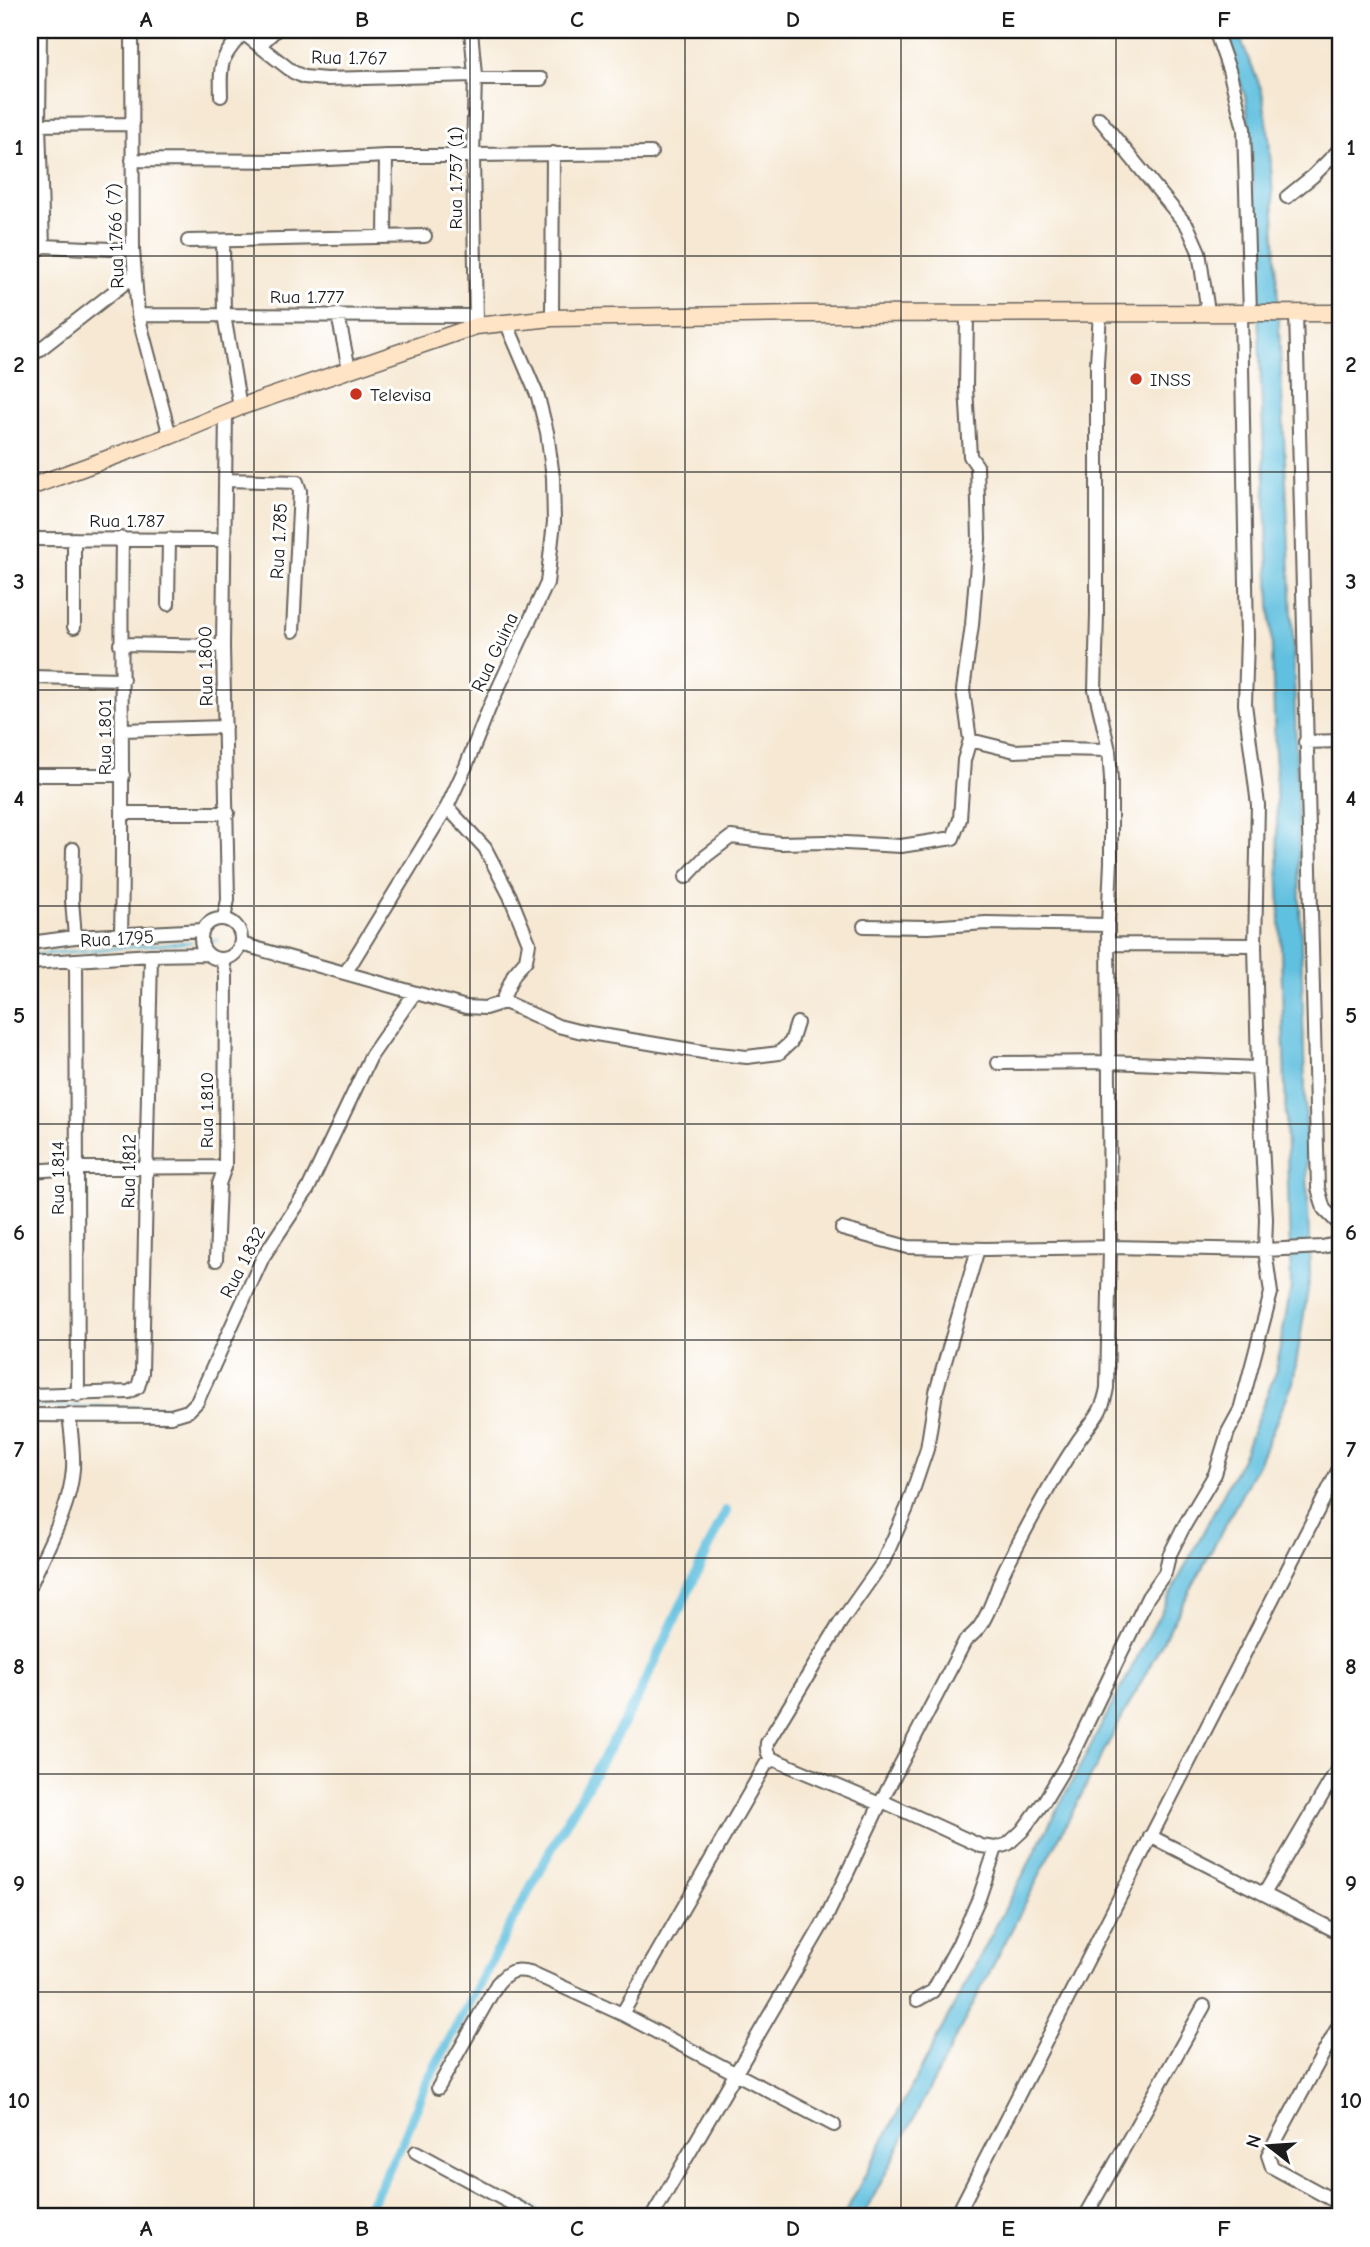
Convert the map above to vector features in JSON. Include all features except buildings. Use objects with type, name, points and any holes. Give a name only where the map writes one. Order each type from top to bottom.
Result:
[{"type":"street","points":[[40,30],[35,125],[36,195],[43,246]]},
{"type":"street","name":"Rua 1.766 (7)","points":[[132,30],[134,276],[138,315],[170,436]]},
{"type":"street","points":[[259,46],[276,30]]},
{"type":"street","name":"Rua 1.757 (1)","points":[[471,30],[475,77],[473,157],[476,321]]},
{"type":"street","points":[[978,1249],[936,1392],[927,1449],[907,1508],[883,1562],[840,1623],[766,1748],[769,1757],[773,1759],[964,1840],[996,1848],[1008,1844],[1022,1831],[1072,1755],[1148,1597],[1165,1573],[1169,1556],[1183,1528],[1215,1474],[1228,1432],[1240,1410],[1271,1293],[1265,1250],[1266,1219],[1258,1068],[1255,945],[1258,805],[1245,704],[1249,312],[1244,129],[1229,70],[1215,30]]},
{"type":"street","points":[[221,96],[220,67],[223,57],[241,32]]},
{"type":"street","name":"Rua 1.767","points":[[241,32],[293,72],[304,77],[541,79]]},
{"type":"street","points":[[1099,117],[1188,227],[1199,253],[1208,312]]},
{"type":"street","points":[[35,125],[133,124]]},
{"type":"street","points":[[1287,197],[1340,149]]},
{"type":"street","points":[[132,160],[290,161],[386,156],[473,157],[651,152]]},
{"type":"street","points":[[552,318],[553,153]]},
{"type":"street","points":[[385,236],[386,156]]},
{"type":"street","points":[[188,241],[425,236]]},
{"type":"street","name":"Rua 1.800","points":[[223,242],[224,315],[233,410],[225,480],[223,646],[229,900],[224,918]]},
{"type":"street","points":[[30,257],[43,246],[133,250]]},
{"type":"street","points":[[30,357],[134,276]]},
{"type":"street","points":[[1293,312],[1318,1188],[1324,1209],[1340,1225]]},
{"type":"street","points":[[652,2217],[825,1920],[881,1803],[965,1642],[980,1626],[1030,1520],[1060,1468],[1088,1426],[1100,1414],[1104,1404],[1107,1388],[1110,1247],[1108,925],[1111,862],[1109,750],[1095,690],[1097,363],[1100,313]]},
{"type":"street","points":[[30,486],[476,321],[506,323],[552,318],[802,314],[1340,313]]},
{"type":"street","points":[[686,877],[706,856],[731,837],[780,843],[827,842],[901,846],[953,838],[960,819],[964,760],[970,740],[963,690],[972,625],[979,539],[978,466],[970,456],[966,387],[968,314]]},
{"type":"street","name":"Rua 1.777","points":[[138,315],[338,315],[476,321]]},
{"type":"street","points":[[338,315],[349,369]]},
{"type":"street","name":"Rua Guina","points":[[346,972],[447,807],[547,583],[554,522],[547,432],[538,397],[506,323]]},
{"type":"street","name":"Rua 1.785","points":[[225,480],[297,482],[300,491],[293,631]]},
{"type":"street","name":"Rua 1.801","points":[[121,935],[124,813],[123,679],[120,644],[122,538]]},
{"type":"street","name":"Rua 1.787","points":[[30,539],[224,540]]},
{"type":"street","points":[[74,539],[74,627]]},
{"type":"street","points":[[168,604],[169,539]]},
{"type":"street","points":[[120,644],[223,646]]},
{"type":"street","points":[[30,677],[123,679]]},
{"type":"street","points":[[123,730],[225,727]]},
{"type":"street","points":[[970,740],[1015,751],[1109,750]]},
{"type":"street","points":[[1306,742],[1340,741]]},
{"type":"street","points":[[30,775],[123,775]]},
{"type":"street","points":[[447,807],[485,848],[510,896],[528,943],[526,960],[514,974],[501,1003]]},
{"type":"street","points":[[124,813],[228,813]]},
{"type":"street","points":[[73,849],[72,900],[75,937]]},
{"type":"street","points":[[224,918],[240,930],[241,944],[231,957],[222,960],[214,958],[202,947],[203,930],[208,923],[224,918]]},
{"type":"street","points":[[864,926],[928,927],[986,923],[1108,925]]},
{"type":"street","points":[[30,943],[75,937],[203,930]]},
{"type":"street","points":[[241,944],[346,972],[414,994],[477,1008],[501,1003],[558,1026],[579,1031],[747,1057],[779,1053],[790,1042],[797,1023]]},
{"type":"street","points":[[1108,944],[1255,945]]},
{"type":"street","name":"Rua 1795","points":[[30,963],[207,954]]},
{"type":"street","name":"Rua 1.812","points":[[78,1395],[129,1392],[138,1387],[142,1373],[151,955]]},
{"type":"street","name":"Rua 1.814","points":[[76,960],[78,1395]]},
{"type":"street","name":"Rua 1.810","points":[[216,1260],[219,1184],[225,1167],[226,974],[222,960]]},
{"type":"street","name":"Rua 1.832","points":[[30,1415],[171,1416],[188,1411],[197,1402],[263,1257],[308,1189],[371,1056],[414,994]]},
{"type":"street","points":[[998,1063],[1109,1062],[1258,1068]]},
{"type":"street","points":[[30,1171],[225,1167]]},
{"type":"street","points":[[842,1229],[908,1247],[978,1249],[1110,1247],[1265,1250],[1322,1247],[1340,1243]]},
{"type":"street","points":[[30,1395],[78,1395]]},
{"type":"street","points":[[30,1586],[64,1509],[71,1484],[74,1465],[69,1414]]},
{"type":"street","points":[[956,2217],[1340,1467]]},
{"type":"street","points":[[622,2014],[766,1763],[773,1759]]},
{"type":"street","points":[[1264,1895],[1340,1765]]},
{"type":"street","points":[[1150,1836],[1340,1933]]},
{"type":"street","points":[[917,2000],[933,1991],[959,1943],[979,1898],[996,1848]]},
{"type":"street","points":[[438,2088],[497,1984],[508,1972],[519,1969],[622,2014],[834,2125]]},
{"type":"street","points":[[1085,2217],[1204,2006]]},
{"type":"street","points":[[1340,2023],[1268,2155],[1272,2167],[1340,2204]]},
{"type":"street","points":[[416,2152],[536,2217]]},
{"type":"water","points":[[1221,30],[1237,30],[1262,91],[1269,136],[1274,214],[1293,637],[1310,1277],[1293,1383],[1258,1464],[1103,1753],[863,2217],[843,2217],[1242,1458],[1275,1374],[1291,1287],[1272,651],[1251,140],[1245,96]]},
{"type":"waterway","points":[[208,941],[218,940]]},
{"type":"waterway","points":[[30,955],[191,942]]},
{"type":"waterway","points":[[30,1406],[178,1407],[187,1404]]},
{"type":"waterway","points":[[364,2217],[402,2143],[427,2082],[557,1838],[636,1701],[726,1511]]},
{"type":"waterway","points":[[525,2203],[551,2217]]},
{"type":"place","name":"INSS","points":[[1136,379]]},
{"type":"place","name":"Televisa","points":[[356,394]]}]
